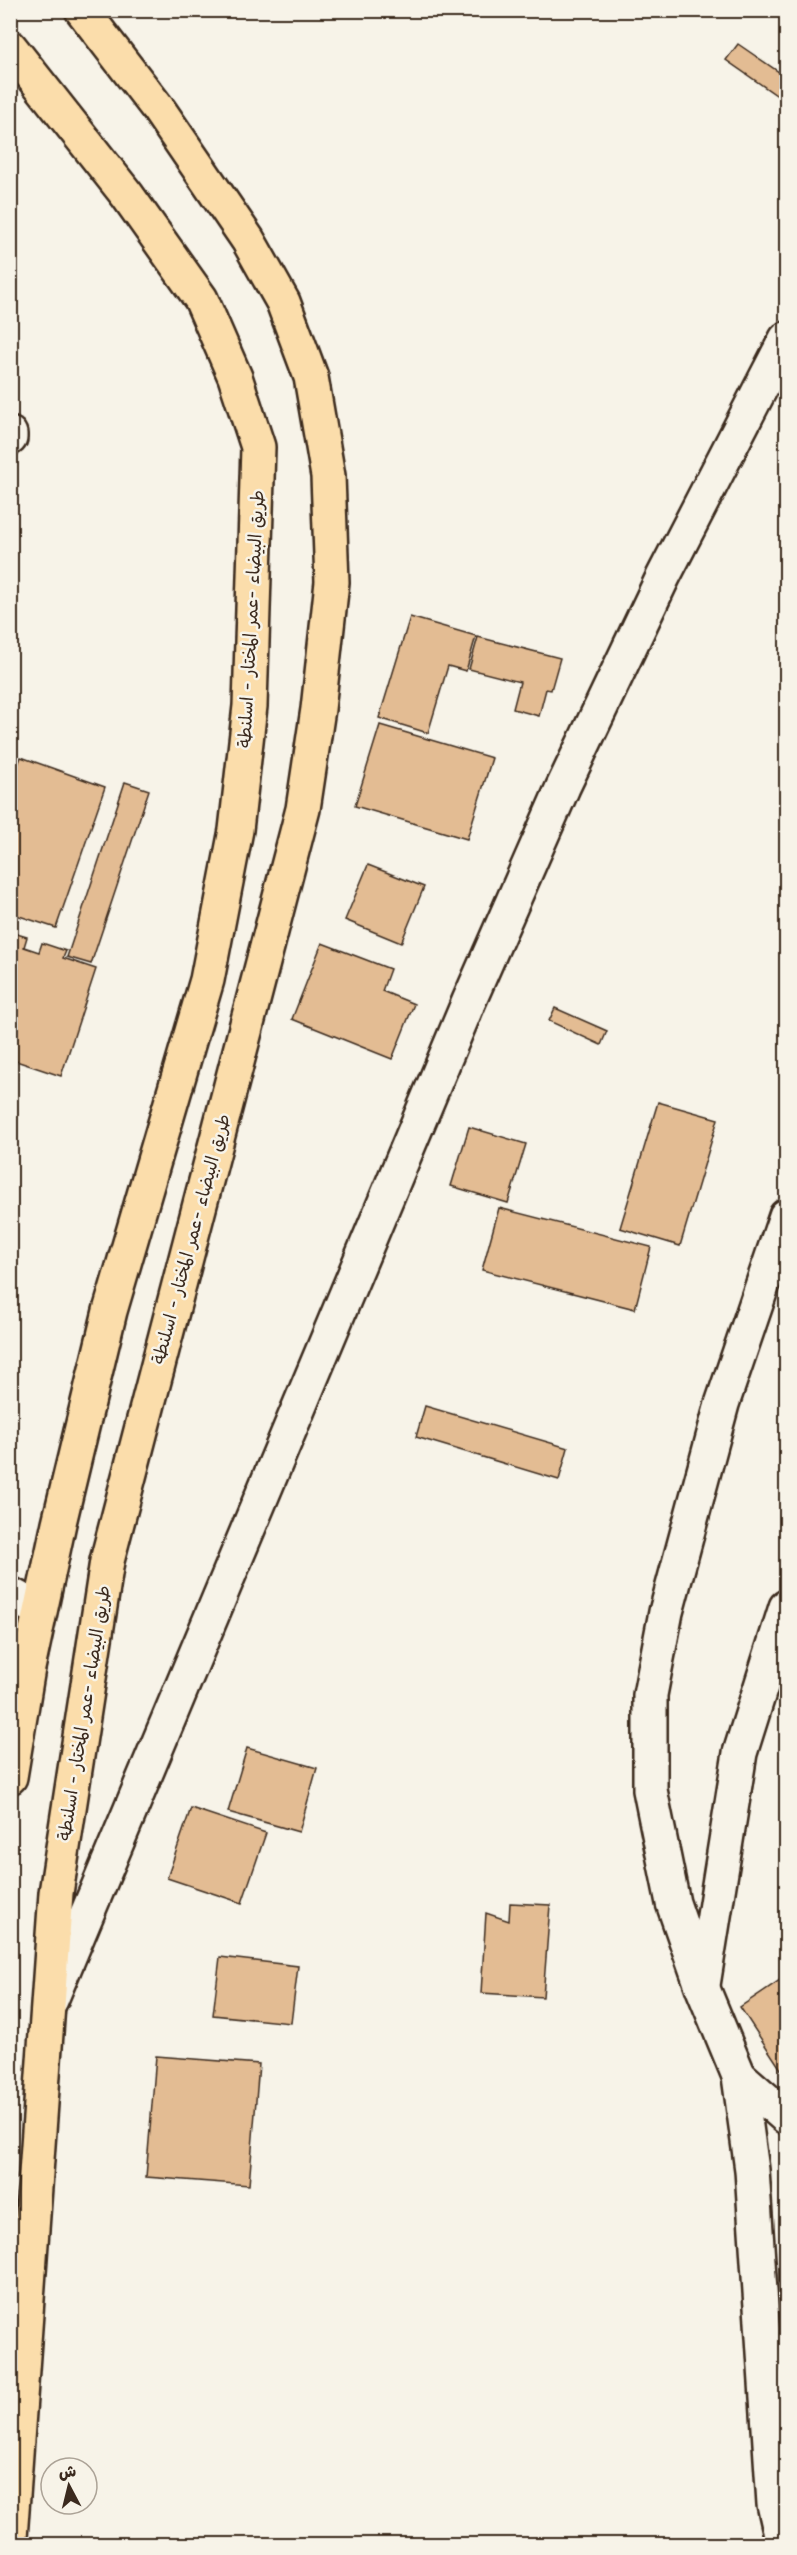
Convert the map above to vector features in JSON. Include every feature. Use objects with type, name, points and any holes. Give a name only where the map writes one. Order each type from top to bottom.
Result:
[{"type":"main road","name":"طريق البيضاء -عمر المختار - اسلنطة","points":[[10,2538],[56,1893],[107,1561],[303,809],[318,709],[332,582],[328,476],[311,377],[283,302],[248,240],[165,119],[82,10]]},
{"type":"main road","name":"طريق البيضاء -عمر المختار - اسلنطة","points":[[10,47],[128,195],[201,299],[235,377],[258,447],[250,706],[236,830],[207,980],[110,1311],[39,1610],[10,1778]]},
{"type":"street","points":[[47,2010],[469,1001],[563,787],[663,577],[786,339]]},
{"type":"street","points":[[783,2544],[774,2504],[752,2170],[739,2076],[703,1989],[673,1903],[650,1790],[650,1695],[666,1612],[722,1404],[786,1216]]},
{"type":"street","points":[[10,1594],[39,1610]]},
{"type":"street","points":[[703,1989],[741,1753],[786,1607]]},
{"type":"street","points":[[739,2076],[786,2117]]},
{"type":"building","points":[[738,44],[786,77],[786,86],[779,97],[726,60]]},
{"type":"building","points":[[410,617],[476,636],[466,671],[448,666],[428,733],[379,718]]},
{"type":"building","points":[[478,637],[560,658],[551,690],[546,689],[539,716],[513,709],[520,682],[469,669]]},
{"type":"building","points":[[380,725],[492,758],[467,839],[355,806]]},
{"type":"building","points":[[21,757],[105,787],[56,928],[10,913],[10,785]]},
{"type":"building","points":[[125,782],[149,790],[91,964],[67,957]]},
{"type":"building","points":[[368,865],[424,887],[401,943],[345,920]]},
{"type":"building","points":[[10,932],[27,937],[24,947],[39,952],[42,943],[66,951],[63,958],[96,969],[61,1076],[10,1059]]},
{"type":"building","points":[[322,943],[390,969],[382,991],[414,1004],[392,1059],[292,1019]]},
{"type":"building","points":[[555,1008],[607,1031],[601,1045],[549,1021]]},
{"type":"building","points":[[658,1102],[718,1119],[680,1246],[620,1228]]},
{"type":"building","points":[[469,1127],[526,1144],[508,1203],[451,1186]]},
{"type":"building","points":[[499,1208],[651,1247],[635,1309],[482,1270]]},
{"type":"building","points":[[425,1406],[568,1448],[559,1480],[416,1437]]},
{"type":"building","points":[[247,1748],[317,1768],[299,1832],[228,1812]]},
{"type":"building","points":[[191,1808],[266,1833],[242,1903],[167,1878]]},
{"type":"building","points":[[510,1903],[550,1905],[543,1997],[481,1993],[486,1913],[509,1921]]},
{"type":"building","points":[[220,1957],[298,1966],[291,2023],[213,2015]]},
{"type":"building","points":[[786,1976],[786,2077],[740,2007]]},
{"type":"building","points":[[156,2056],[259,2064],[249,2185],[146,2177]]}]
